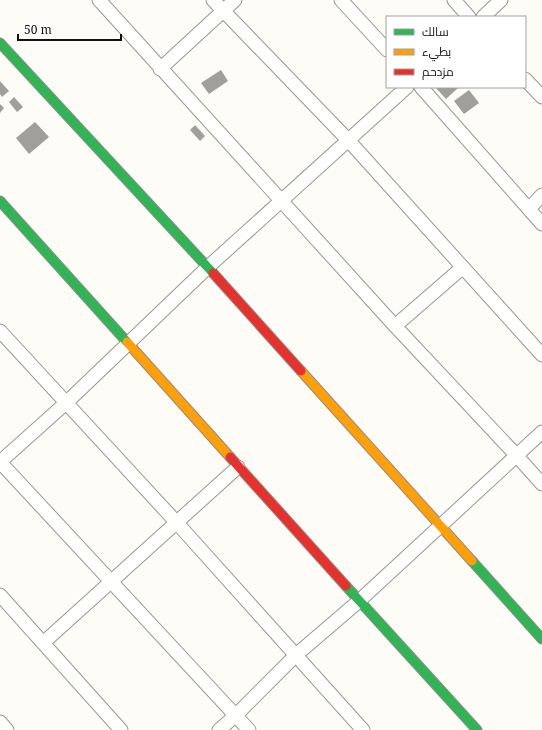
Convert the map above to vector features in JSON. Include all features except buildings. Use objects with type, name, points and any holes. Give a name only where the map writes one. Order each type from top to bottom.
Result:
[{"type":"street","points":[[99,0],[160,69],[542,484]]},
{"type":"street","points":[[213,0],[348,141],[542,355]]},
{"type":"street","points":[[160,69],[235,0]]},
{"type":"street","points":[[341,0],[386,49]]},
{"type":"street","points":[[454,0],[468,16]]},
{"type":"street","points":[[484,16],[501,0]]},
{"type":"street","points":[[0,43],[208,267],[542,639]]},
{"type":"street","points":[[526,80],[542,97]]},
{"type":"street","points":[[249,730],[0,462],[129,344],[208,267],[406,88]]},
{"type":"street","points":[[422,88],[542,224]]},
{"type":"street","points":[[528,209],[542,196]]},
{"type":"street","points":[[2,208],[129,344],[238,467],[477,730]]},
{"type":"street","points":[[396,326],[463,267]]},
{"type":"street","points":[[0,331],[67,402],[363,730]]},
{"type":"street","points":[[219,730],[296,655],[359,601],[542,432]]},
{"type":"street","points":[[43,643],[238,467]]},
{"type":"street","points":[[0,595],[121,730]]},
{"type":"street","points":[[0,722],[7,730]]},
{"type":"traffic: fast","points":[[0,43],[213,273]]},
{"type":"traffic: fast","points":[[0,201],[127,342]]},
{"type":"traffic: fast","points":[[472,561],[542,639]]},
{"type":"traffic: fast","points":[[346,586],[477,730]]},
{"type":"traffic: slow","points":[[127,342],[230,457]]},
{"type":"traffic: slow","points":[[301,371],[472,561]]},
{"type":"traffic: jam","points":[[213,273],[301,371]]},
{"type":"traffic: jam","points":[[230,457],[346,586]]}]
